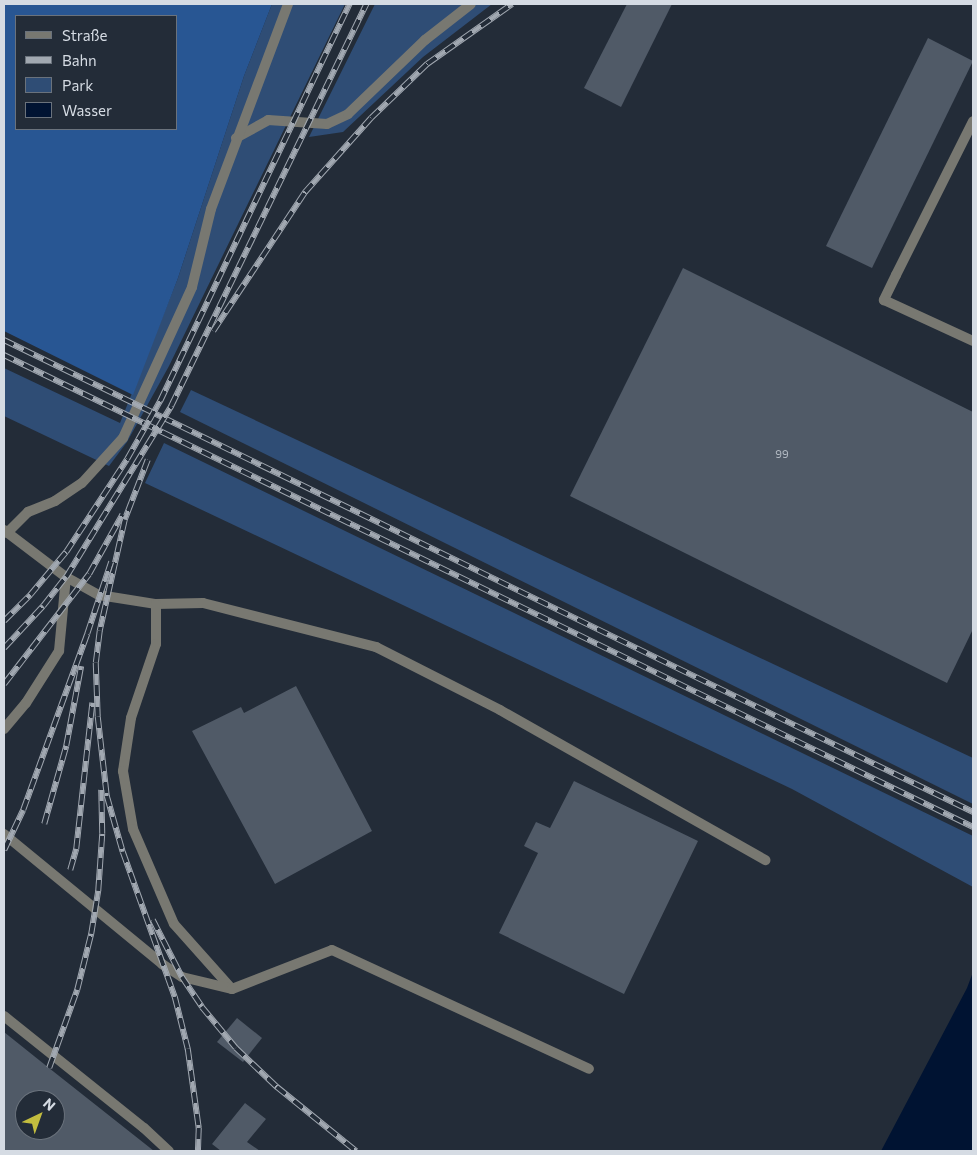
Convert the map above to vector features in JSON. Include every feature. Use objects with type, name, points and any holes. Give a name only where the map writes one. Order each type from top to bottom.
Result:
[{"type":"street","points":[[288,4],[258,88],[236,138],[211,209],[192,287],[123,438],[82,483],[54,501],[28,512],[5,532],[66,577],[104,597],[156,604],[203,604],[376,647],[500,710],[766,860]]},
{"type":"street","points":[[236,138],[268,120],[327,124],[348,114],[425,40],[471,4]]},
{"type":"street","points":[[973,121],[884,300],[973,341]]},
{"type":"street","points":[[4,729],[26,703],[59,651],[66,577]]},
{"type":"street","points":[[156,604],[156,644],[131,718],[124,771],[133,829],[174,924],[232,989]]},
{"type":"street","points":[[4,834],[162,964],[182,977],[232,989],[332,950],[589,1069]]},
{"type":"street","points":[[4,1016],[170,1151]]},
{"type":"green space","points":[[272,4],[345,4],[169,366],[127,442],[109,466],[4,416],[4,368],[120,423],[178,278],[244,76]]},
{"type":"green space","points":[[375,4],[492,4],[423,57],[343,132],[309,137]]},
{"type":"green space","points":[[191,390],[973,758],[973,804],[180,412]]},
{"type":"green space","points":[[164,443],[973,836],[973,887],[792,789],[145,483]]},
{"type":"shaded area","points":[[4,4],[272,4],[244,76],[178,278],[133,395],[4,331]]},
{"type":"water","points":[[973,972],[973,1151],[881,1151],[967,988]]},
{"type":"building","points":[[627,4],[672,4],[621,107],[584,88]]},
{"type":"building","points":[[928,38],[973,61],[872,268],[826,246]]},
{"type":"building","points":[[683,268],[973,412],[973,629],[947,683],[570,496]]},
{"type":"building","points":[[296,686],[372,831],[275,884],[192,731],[241,707],[244,713]]},
{"type":"building","points":[[574,781],[698,841],[624,994],[499,933],[538,853],[524,846],[536,822],[550,828]]},
{"type":"building","points":[[237,1018],[262,1038],[243,1062],[217,1042]]},
{"type":"building","points":[[4,1032],[154,1151],[4,1151]]},
{"type":"building","points":[[245,1103],[266,1119],[247,1142],[260,1151],[221,1151],[212,1144]]},
{"type":"railway","points":[[4,621],[30,595],[66,552],[127,459],[160,401],[349,4]]},
{"type":"railway","points":[[4,648],[43,606],[66,577],[171,406],[366,4]]},
{"type":"railway","points":[[213,331],[305,192],[371,118],[427,64],[512,4]]},
{"type":"railway","points":[[4,340],[973,812]]},
{"type":"railway","points":[[4,355],[973,827]]},
{"type":"railway","points":[[148,460],[125,520],[100,631],[96,663],[98,717],[107,796],[123,852],[175,997],[188,1049],[199,1128],[198,1151]]},
{"type":"railway","points":[[4,684],[89,574],[122,515]]},
{"type":"railway","points":[[4,850],[23,810],[111,562]]},
{"type":"railway","points":[[44,824],[66,746],[81,666]]},
{"type":"railway","points":[[70,870],[76,849],[92,703]]},
{"type":"railway","points":[[49,1068],[77,990],[91,934],[98,891],[102,834],[101,790]]},
{"type":"railway","points":[[153,920],[182,977],[202,1007],[236,1048],[277,1087],[356,1151]]}]
